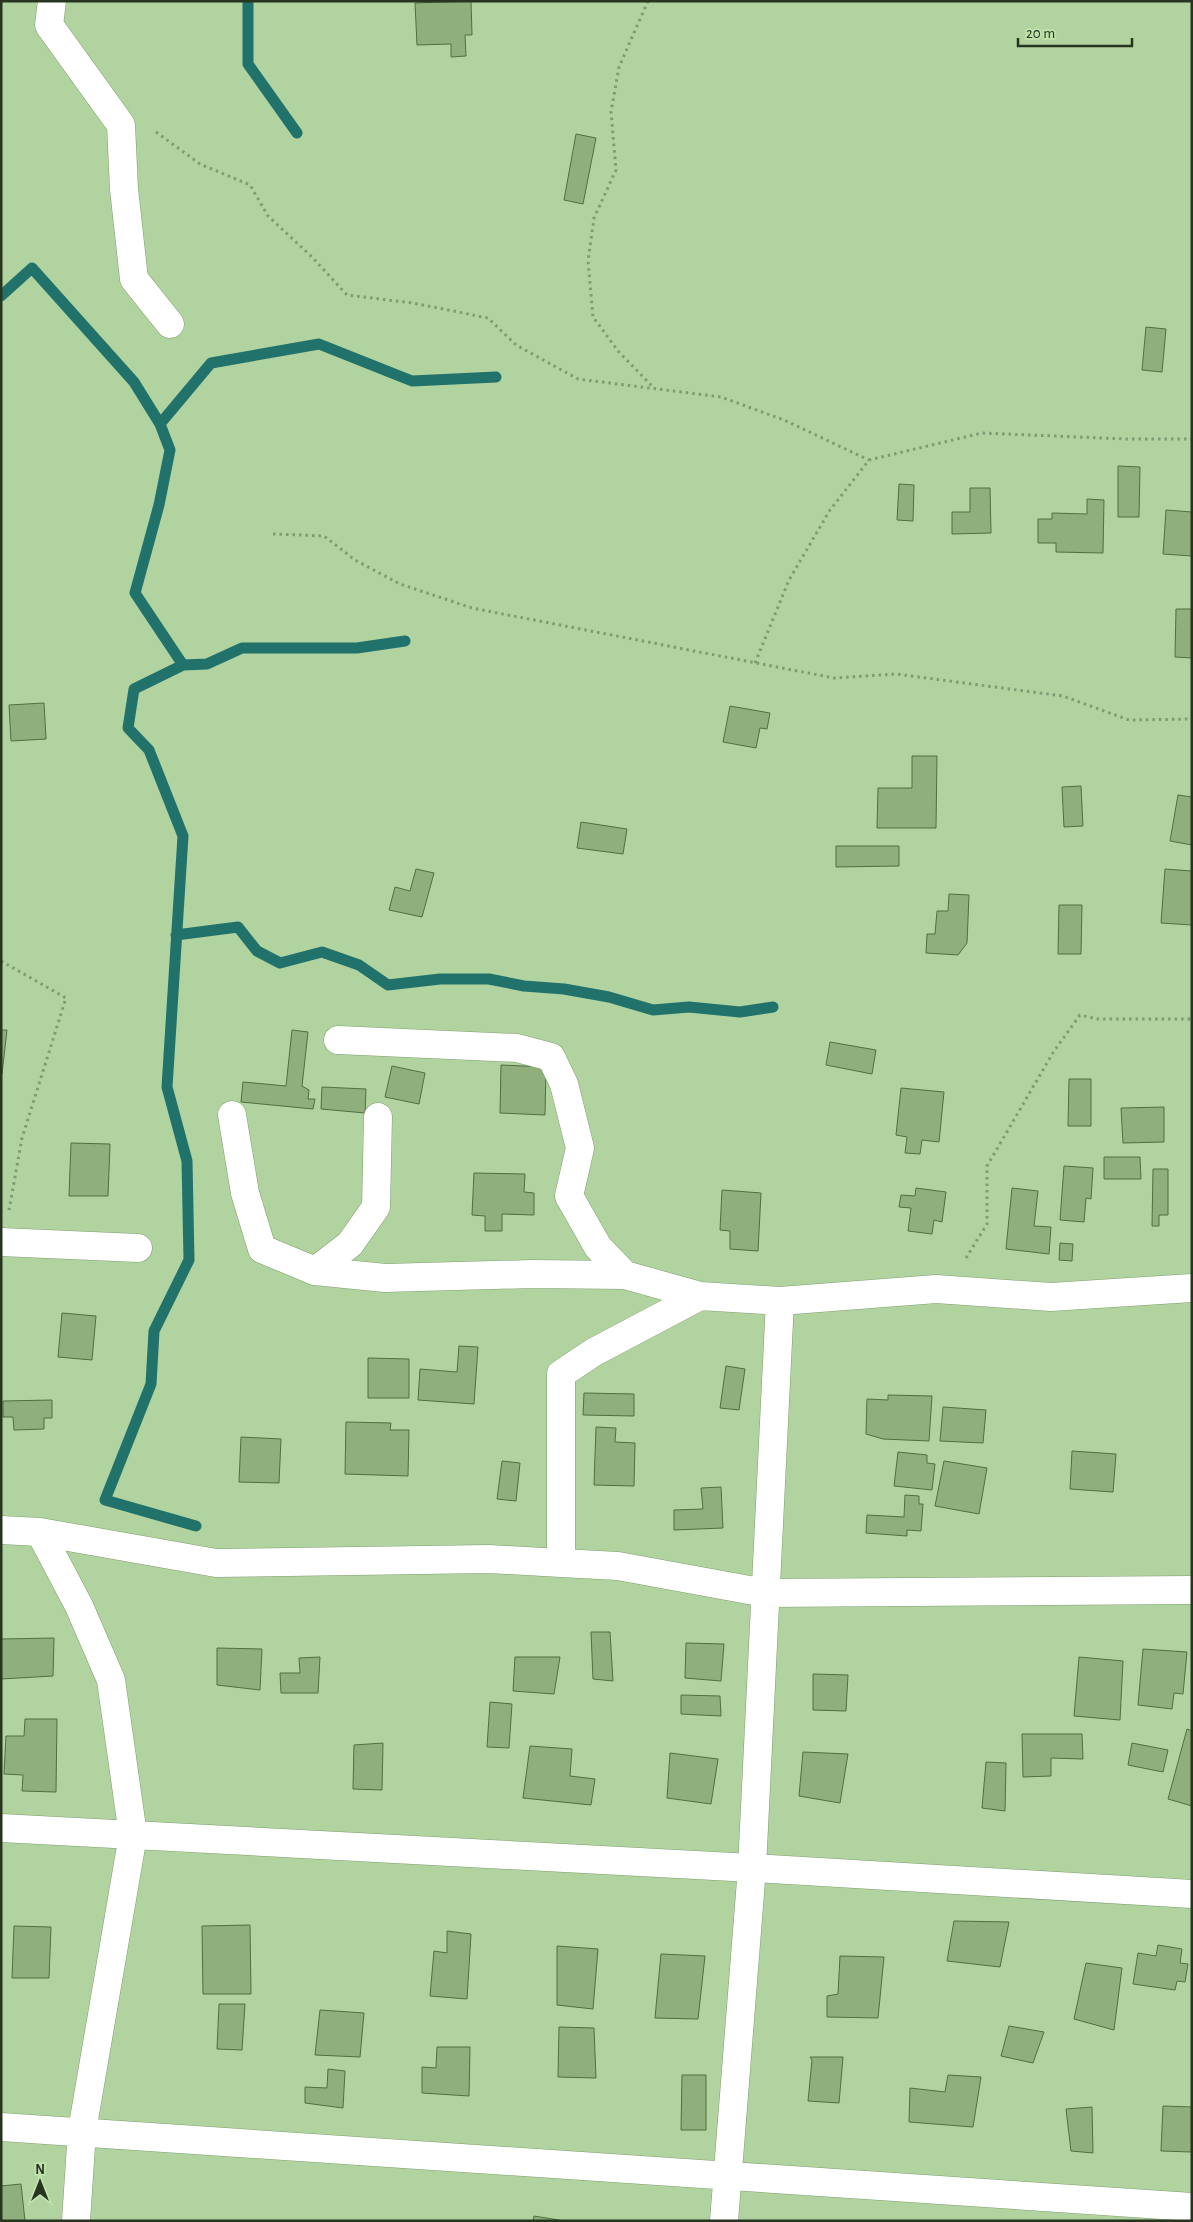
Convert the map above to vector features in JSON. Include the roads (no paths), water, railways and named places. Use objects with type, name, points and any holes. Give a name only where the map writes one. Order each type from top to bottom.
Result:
[{"type":"street","points":[[52,1],[49,25],[121,125],[124,189],[134,279],[170,324]]},
{"type":"street","points":[[338,1040],[517,1048],[551,1057],[564,1084],[580,1148],[569,1196],[598,1247],[625,1275]]},
{"type":"street","points":[[232,1115],[245,1193],[262,1249],[315,1271],[385,1278],[532,1274],[625,1275],[700,1296],[780,1300],[936,1289],[1051,1297],[1192,1288]]},
{"type":"street","points":[[315,1271],[350,1244],[376,1207],[378,1117]]},
{"type":"street","points":[[2,1242],[138,1248]]},
{"type":"street","points":[[561,1563],[561,1374],[594,1352],[700,1296]]},
{"type":"street","points":[[724,2221],[729,2177],[752,1868],[780,1300]]},
{"type":"street","points":[[1,1530],[40,1532],[216,1563],[489,1559],[618,1566],[765,1592],[1192,1590]]},
{"type":"street","points":[[40,1532],[79,1606],[111,1680],[133,1835],[82,2131],[76,2221]]},
{"type":"street","points":[[1,1828],[752,1868],[1192,1894]]},
{"type":"street","points":[[1,2127],[1192,2207]]},
{"type":"waterway","points":[[248,1],[248,64],[297,133]]},
{"type":"waterway","points":[[1,296],[32,268],[134,382],[160,424],[170,450],[159,505],[135,593],[183,665],[134,689],[128,728],[149,750],[183,836],[167,1087],[187,1161],[189,1260],[154,1331],[151,1384],[105,1500],[196,1526]]},
{"type":"waterway","points":[[160,424],[211,363],[319,344],[412,381],[496,377]]},
{"type":"waterway","points":[[183,665],[207,664],[242,648],[357,648],[405,641]]},
{"type":"waterway","points":[[176,935],[238,927],[257,951],[280,963],[322,952],[359,965],[388,985],[440,979],[489,979],[524,986],[564,989],[609,997],[653,1010],[689,1007],[740,1012],[773,1007]]}]
